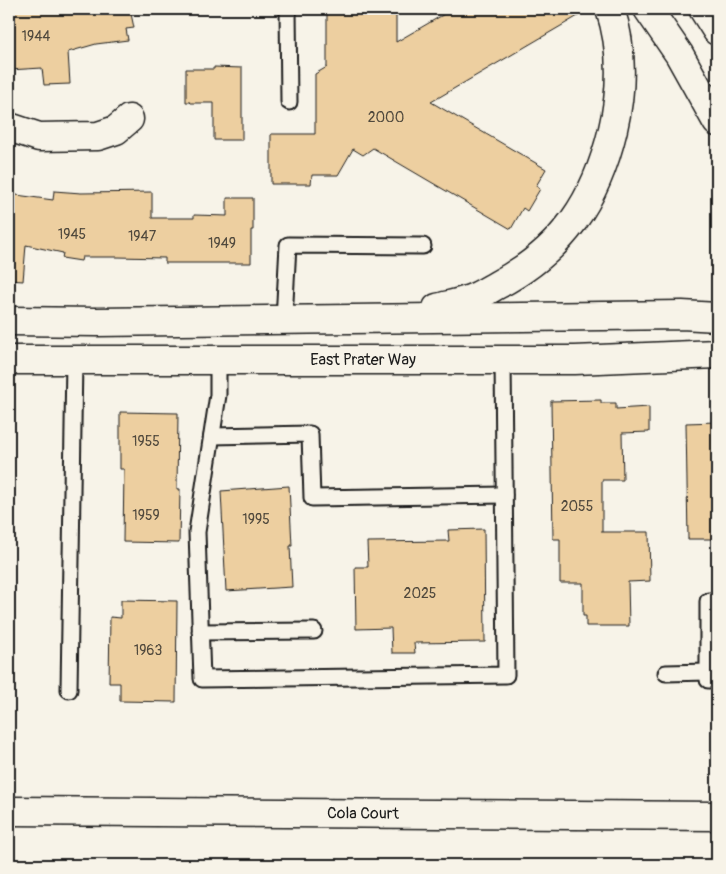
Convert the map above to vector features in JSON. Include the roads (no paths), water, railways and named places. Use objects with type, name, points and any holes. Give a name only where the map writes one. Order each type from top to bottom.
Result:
[{"type":"main road","points":[[394,318],[470,299],[511,278],[534,263],[572,224],[589,196],[601,170],[609,143],[619,94],[618,42],[610,9]]},
{"type":"main road","points":[[648,9],[679,54],[717,122]]},
{"type":"main road","points":[[703,9],[717,31]]},
{"type":"main road","points":[[9,127],[39,137],[98,136],[116,130],[129,119]]},
{"type":"main road","points":[[9,321],[97,322],[672,315],[717,317]]},
{"type":"main road","name":"East Prater Way","points":[[9,360],[575,360],[717,354]]},
{"type":"main road","name":"Cola Court","points":[[9,810],[717,816]]},
{"type":"lane","points":[[288,9],[289,102]]},
{"type":"lane","points":[[284,320],[288,245],[423,246]]},
{"type":"lane","points":[[69,690],[74,360]]},
{"type":"lane","points":[[218,360],[218,395],[197,532],[202,679],[506,675],[503,360]]},
{"type":"lane","points":[[212,436],[310,434],[312,498],[504,495]]},
{"type":"lane","points":[[666,673],[712,676],[708,601],[717,601]]},
{"type":"lane","points":[[200,632],[314,631]]}]
